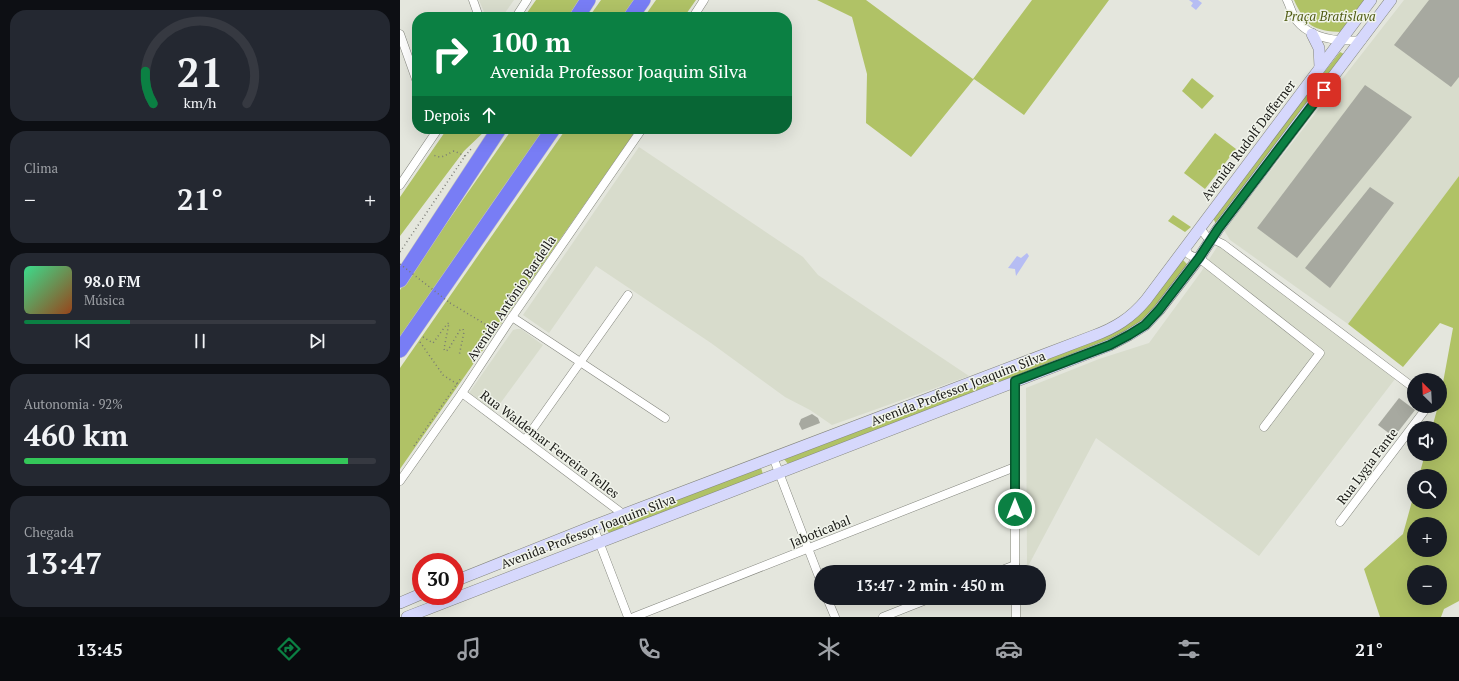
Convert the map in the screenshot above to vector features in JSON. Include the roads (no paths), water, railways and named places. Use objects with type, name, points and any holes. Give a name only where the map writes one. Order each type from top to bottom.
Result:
[{"type":"highway","points":[[580,12],[588,0]]},
{"type":"highway","points":[[635,12],[643,0]]},
{"type":"highway","points":[[400,280],[496,134]]},
{"type":"highway","points":[[400,350],[550,134]]},
{"type":"main road","name":"Avenida Rudolf Dafferner","points":[[1136,311],[1204,225],[1370,0]]},
{"type":"main road","points":[[1199,258],[1214,235],[1362,40],[1386,2]]},
{"type":"main road","points":[[1312,34],[1319,48],[1320,67]]},
{"type":"main road","name":"Avenida Professor Joaquim Silva","points":[[407,617],[778,472],[1110,345],[1145,325],[1159,310],[1199,258]]},
{"type":"main road","name":"Avenida Professor Joaquim Silva","points":[[464,577],[623,514],[1105,332],[1122,323],[1136,311]]},
{"type":"main road","points":[[400,603],[412,598]]},
{"type":"street","points":[[473,0],[477,12]]},
{"type":"street","points":[[519,12],[527,0]]},
{"type":"street","points":[[696,12],[704,0]]},
{"type":"street","points":[[1287,0],[1296,20],[1312,34],[1340,41],[1362,40]]},
{"type":"street","points":[[400,34],[412,68]]},
{"type":"street","points":[[400,185],[434,134]]},
{"type":"street","name":"Avenida Antônio Bardella","points":[[400,482],[639,134]]},
{"type":"street","name":"Avenida Rudolf Dafferner","points":[[1204,225],[1223,244],[1407,383]]},
{"type":"street","points":[[1186,248],[1186,253],[1188,255],[1199,258],[1320,353],[1264,427]]},
{"type":"street","points":[[525,440],[628,295]]},
{"type":"street","points":[[512,317],[665,418]]},
{"type":"street","points":[[1015,381],[1015,565]]},
{"type":"street","name":"Rua Waldemar Ferreira Telles","points":[[462,393],[623,514]]},
{"type":"street","name":"Rua Lygia Fante","points":[[1340,522],[1423,413]]},
{"type":"street","points":[[772,457],[814,565]]},
{"type":"street","name":"Jaboticabal","points":[[634,617],[1015,467]]},
{"type":"street","points":[[593,526],[628,617]]},
{"type":"street","points":[[830,605],[835,617]]},
{"type":"street","points":[[883,617],[913,605]]},
{"type":"street","points":[[1016,605],[1016,617]]},
{"type":"water","points":[[1189,0],[1198,0],[1202,3],[1196,10],[1191,6],[1193,3]]},
{"type":"water","points":[[1027,253],[1029,256],[1016,276],[1015,269],[1008,268],[1017,256],[1021,258]]},
{"type":"park label","name":"Praça Bratislava","points":[[1330,16]]}]
